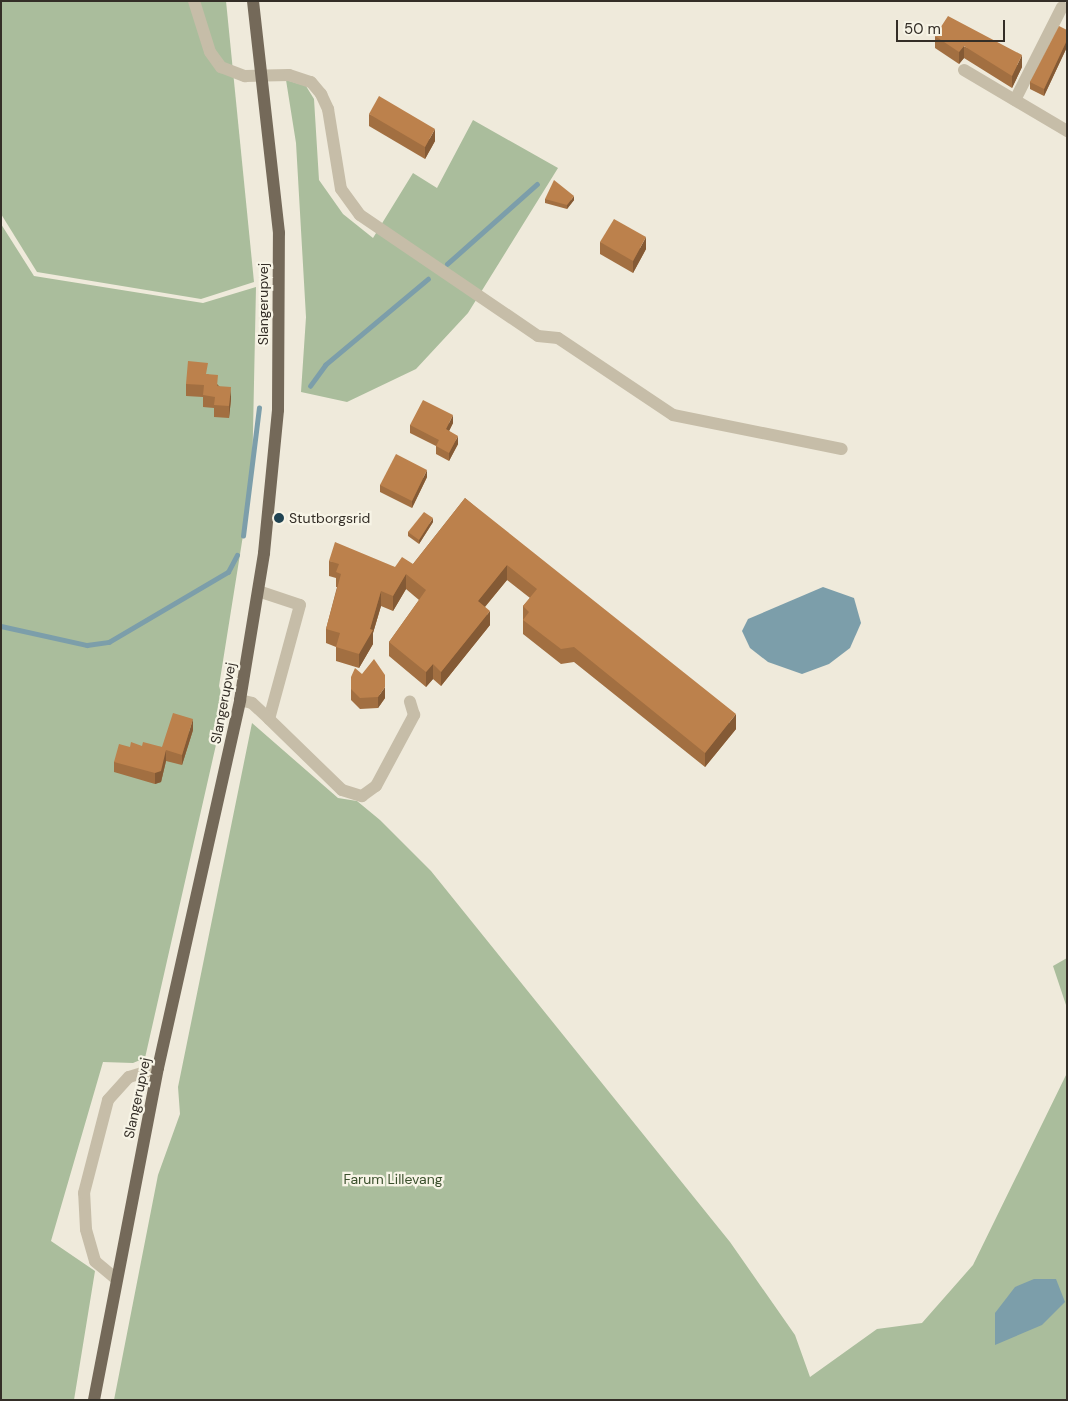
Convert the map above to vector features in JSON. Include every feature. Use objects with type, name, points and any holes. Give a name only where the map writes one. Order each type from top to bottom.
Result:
[{"type":"main road","name":"Slangerupvej","points":[[94,1400],[115,1278],[158,1068],[240,700],[258,592],[278,410],[278,233],[263,76],[253,1]]},
{"type":"lane","points":[[194,1],[210,52],[221,67],[244,76],[290,75],[311,82],[321,94],[328,108],[341,189],[360,215],[538,336],[558,338],[673,415],[842,449]]},
{"type":"lane","points":[[1015,100],[1062,7]]},
{"type":"lane","points":[[964,70],[1067,131]]},
{"type":"lane","points":[[258,592],[300,604],[269,719]]},
{"type":"lane","points":[[240,700],[252,703],[342,790],[362,796],[376,786],[414,715],[410,702]]},
{"type":"lane","points":[[115,1278],[95,1261],[86,1230],[84,1193],[108,1100],[129,1076],[158,1068]]},
{"type":"green space","points":[[1,1],[226,1],[254,282],[201,299],[37,272],[1,214]]},
{"type":"green space","points":[[286,80],[306,86],[314,99],[319,180],[343,214],[373,238],[413,173],[437,188],[473,120],[558,168],[468,313],[416,369],[347,402],[301,392],[306,317],[296,143]]},
{"type":"green space","points":[[1,224],[34,276],[203,303],[256,287],[252,479],[219,686],[225,705],[145,1058],[133,1063],[103,1062],[51,1241],[95,1271],[74,1400],[1,1400]]},
{"type":"green space","name":"Farum Lillevang","points":[[252,723],[338,798],[357,801],[380,820],[431,871],[730,1242],[795,1335],[810,1377],[877,1329],[922,1323],[973,1265],[1067,1073],[1067,1400],[114,1400],[158,1175],[180,1114],[178,1087]]},
{"type":"green space","points":[[1067,958],[1067,1008],[1053,966]]},
{"type":"water","points":[[823,587],[854,598],[861,623],[850,648],[829,664],[802,674],[768,662],[750,648],[742,631],[748,619]]},
{"type":"water","points":[[1034,1279],[1056,1279],[1065,1302],[1042,1325],[995,1345],[995,1313],[1015,1287]]},
{"type":"building","points":[[948,16],[1022,55],[1012,76],[964,46],[959,52],[935,36]]},
{"type":"building","points":[[1059,26],[1067,30],[1067,40],[1044,89],[1030,82]]},
{"type":"building","points":[[379,96],[435,129],[425,147],[369,114]]},
{"type":"building","points":[[554,180],[574,196],[567,205],[545,199]]},
{"type":"building","points":[[614,219],[646,237],[633,261],[600,242]]},
{"type":"building","points":[[188,361],[208,363],[206,374],[218,375],[217,386],[231,387],[229,406],[214,405],[215,397],[203,395],[204,385],[186,384]]},
{"type":"building","points":[[423,400],[453,415],[446,429],[458,436],[449,453],[436,446],[439,440],[410,425]]},
{"type":"building","points":[[396,454],[427,470],[412,501],[380,485]]},
{"type":"building","points":[[465,498],[736,714],[705,753],[574,647],[561,649],[523,620],[529,612],[523,606],[537,589],[507,565],[478,601],[490,611],[441,672],[433,664],[426,672],[389,642],[426,590],[406,574],[393,596],[381,591],[370,629],[373,630],[359,654],[336,647],[340,633],[326,629],[341,574],[336,572],[339,564],[329,561],[335,542],[395,567],[402,557],[413,564]]},
{"type":"building","points":[[424,512],[433,518],[419,540],[408,532]]},
{"type":"building","points":[[374,659],[385,675],[385,687],[378,697],[360,698],[351,689],[351,677],[355,668],[362,674]]},
{"type":"building","points":[[173,713],[193,719],[182,755],[166,750],[161,771],[155,773],[114,762],[119,744],[130,747],[131,742],[142,746],[143,742],[162,747]]},
{"type":"waterway","points":[[447,264],[537,184]]},
{"type":"waterway","points":[[310,386],[325,365],[428,279]]},
{"type":"waterway","points":[[243,536],[259,408]]},
{"type":"waterway","points":[[1,626],[87,645],[109,642],[228,572],[237,555]]},
{"type":"place","name":"Stutborgsrid","points":[[279,518]]}]
